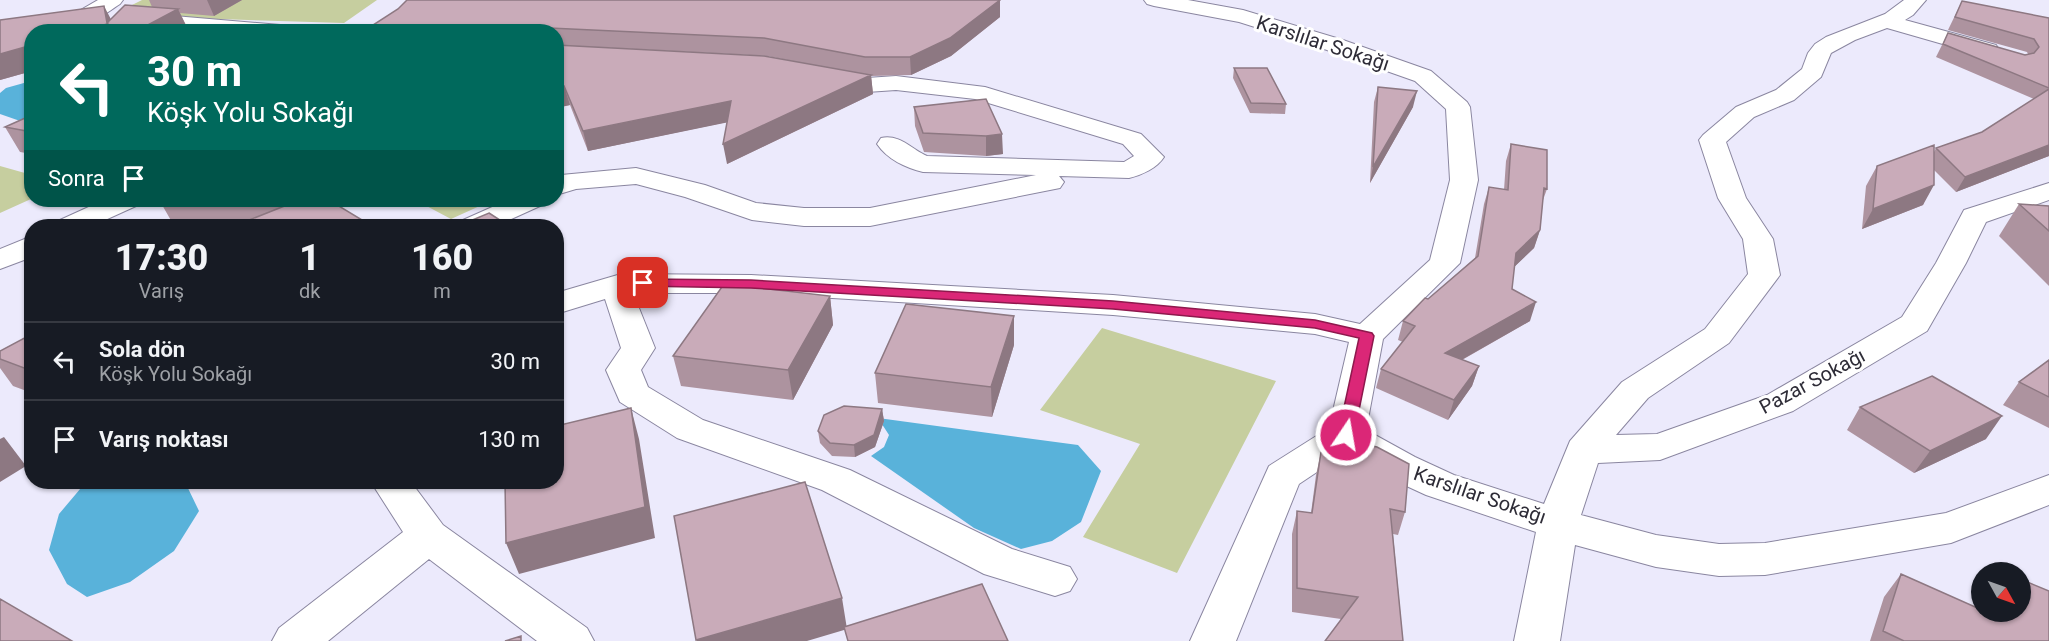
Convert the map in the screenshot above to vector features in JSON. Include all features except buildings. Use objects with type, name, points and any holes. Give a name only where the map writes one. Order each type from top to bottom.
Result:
[{"type":"street","points":[[79,19],[113,0]]},
{"type":"street","name":"Karslılar Sokağı","points":[[1154,0],[1243,16],[1335,45],[1423,76],[1458,107],[1464,180],[1445,263],[1367,336]]},
{"type":"street","points":[[1197,0],[1243,16]]},
{"type":"street","points":[[1537,641],[1558,522],[1583,450],[1635,390],[1717,336],[1764,275],[1758,239],[1732,198],[1712,140],[1745,112],[1785,95],[1813,72],[1816,59],[1827,45],[1888,21],[1910,9],[1916,0]]},
{"type":"street","points":[[57,22],[79,19],[156,19],[208,24]]},
{"type":"street","points":[[1888,21],[2008,56]]},
{"type":"street","points":[[564,184],[571,181],[636,176],[694,191],[752,211],[804,217],[870,217],[1024,185],[1098,177],[1129,170],[1151,157],[1132,139],[977,92],[896,83],[867,85],[802,74]]},
{"type":"street","points":[[890,144],[907,157],[923,164],[1129,170]]},
{"type":"street","name":"Pazar Sokağı","points":[[1583,450],[1660,447],[1780,403],[1915,324],[1951,262],[1974,216],[2049,191]]},
{"type":"street","points":[[85,219],[111,207]]},
{"type":"street","points":[[488,219],[515,207]]},
{"type":"street","points":[[9,261],[24,251]]},
{"type":"street","points":[[621,282],[621,303],[638,348],[623,370],[633,394],[690,429],[836,480],[999,561],[1055,579]]},
{"type":"street","points":[[564,301],[621,282],[751,284],[1113,305],[1315,324],[1367,336],[1346,435],[1283,476],[1213,641]]},
{"type":"street","name":"Karslılar Sokağı","points":[[1346,435],[1401,467],[1440,484],[1612,541],[1656,551],[1719,560],[1765,559],[1840,549],[1951,528],[2049,489]]},
{"type":"street","points":[[395,489],[428,536],[571,641]]},
{"type":"street","points":[[295,641],[428,536]]},
{"type":"green space","points":[[142,0],[377,0],[344,23],[156,17],[120,11]]},
{"type":"green space","points":[[0,166],[24,173],[24,202],[0,213]]},
{"type":"green space","points":[[428,207],[478,207],[451,219]]},
{"type":"green space","points":[[1102,328],[1276,381],[1177,573],[1083,537],[1140,444],[1040,410]]},
{"type":"water","points":[[24,83],[24,122],[0,114],[0,93],[6,88]]},
{"type":"water","points":[[878,418],[1078,445],[1101,471],[1081,522],[1052,541],[1021,549],[974,528],[871,456],[884,447],[889,435]]},
{"type":"water","points":[[80,489],[188,489],[199,511],[174,551],[130,582],[87,597],[67,584],[49,550],[59,514]]},
{"type":"route","points":[[643,283],[751,284],[1113,305],[1315,324],[1367,336],[1346,435]]}]
